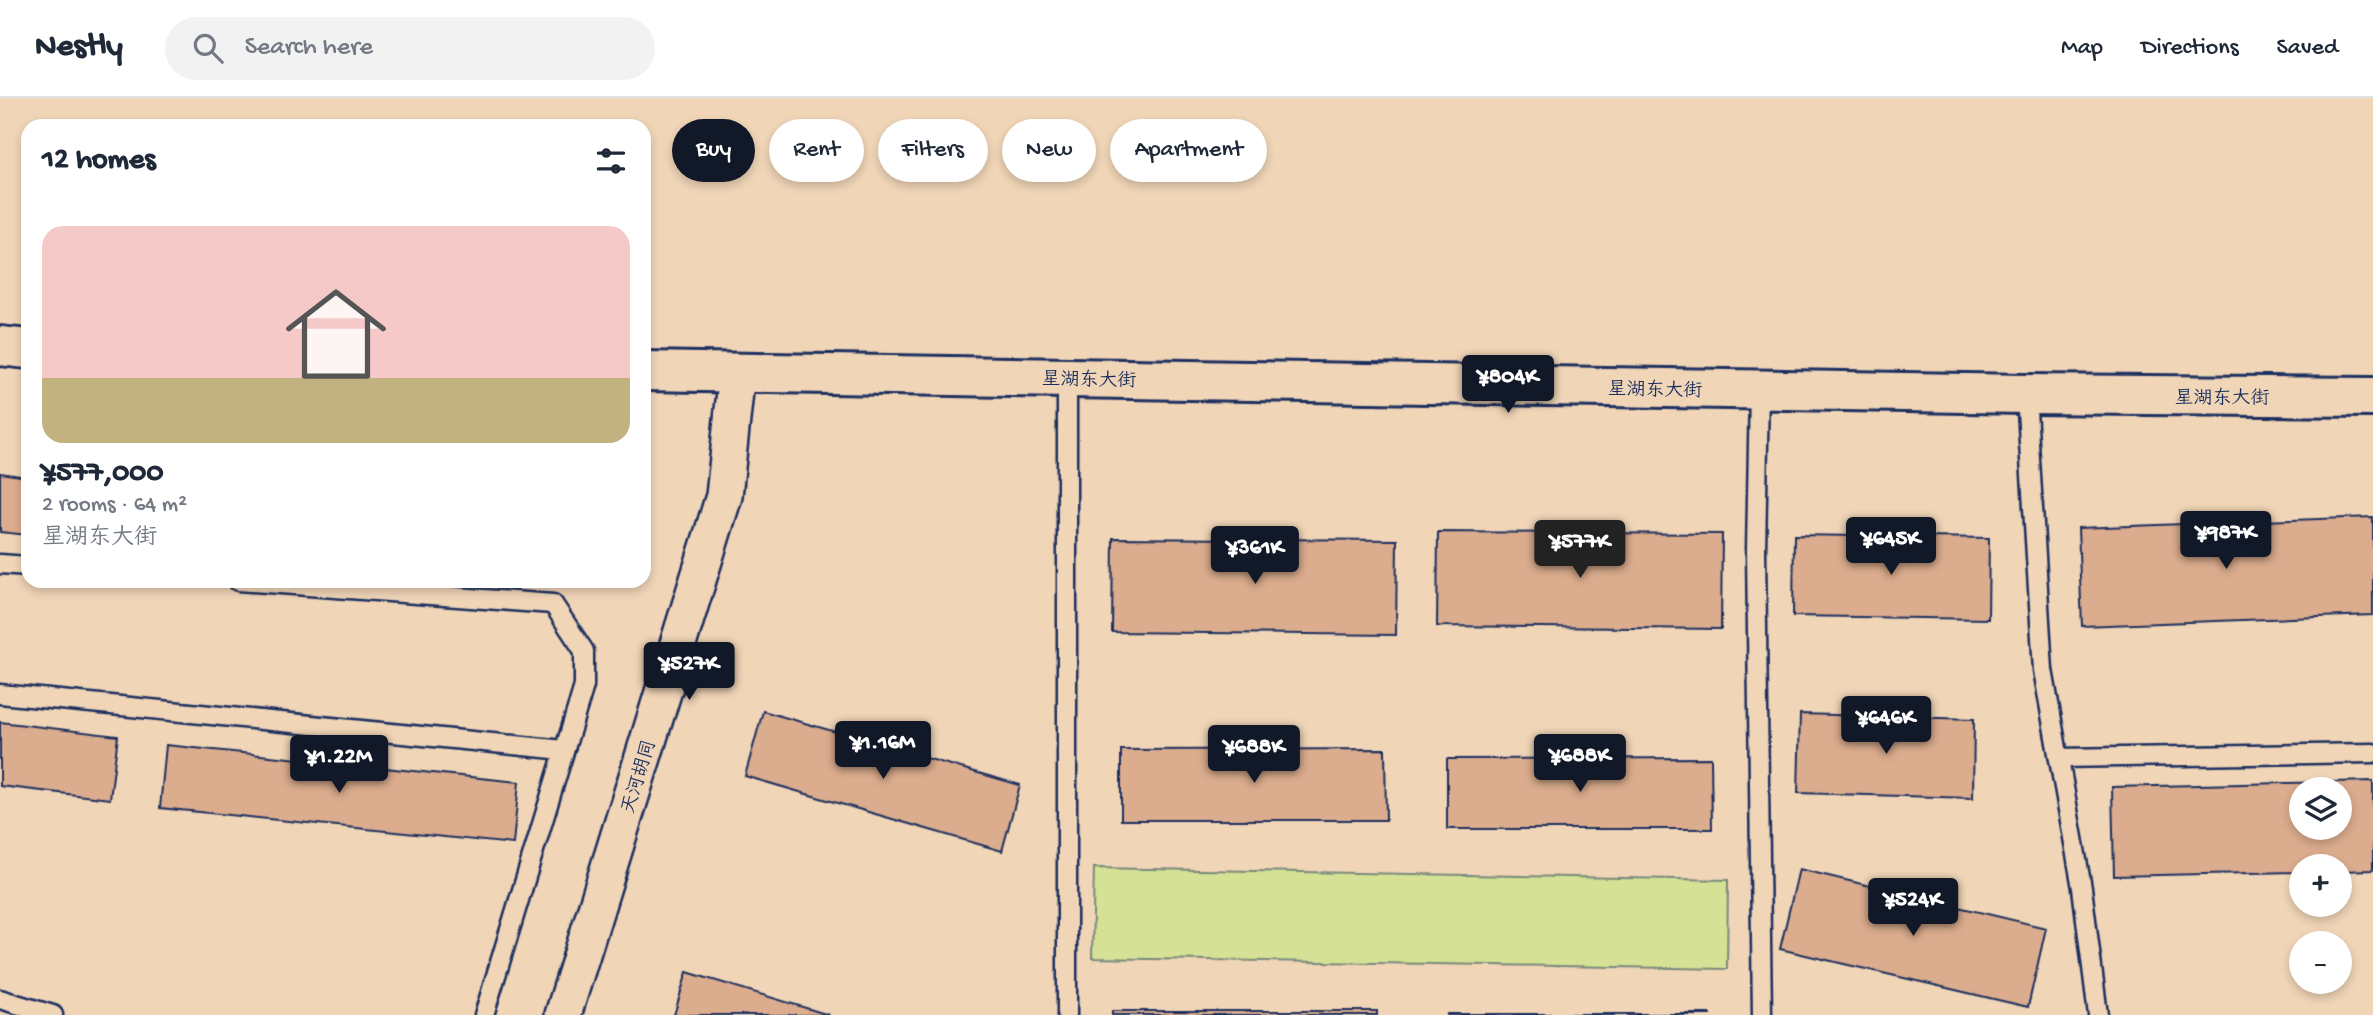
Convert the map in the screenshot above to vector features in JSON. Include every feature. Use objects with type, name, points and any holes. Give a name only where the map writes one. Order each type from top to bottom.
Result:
[{"type":"street","points":[[0,346],[21,348]]},
{"type":"street","name":"星湖东大街","points":[[651,371],[1759,390],[2373,397]]},
{"type":"street","name":"天河胡同","points":[[563,1015],[724,496],[737,372]]},
{"type":"lane","points":[[1067,378],[1067,1015]]},
{"type":"lane","points":[[1759,390],[1756,551],[1762,1015]]},
{"type":"lane","points":[[2026,394],[2043,670],[2082,888],[2098,1015]]},
{"type":"lane","points":[[0,564],[21,566]]},
{"type":"lane","points":[[334,588],[553,604],[584,651],[584,686],[484,1015]]},
{"type":"lane","points":[[0,694],[564,750]]},
{"type":"lane","points":[[2059,758],[2373,753]]},
{"type":"lane","points":[[0,999],[53,1015]]},
{"type":"green space","points":[[1094,868],[1728,880],[1727,969],[1092,958]]},
{"type":"building","points":[[0,473],[21,476],[21,534],[0,532]]},
{"type":"building","points":[[2373,517],[2373,615],[2082,626],[2078,528]]},
{"type":"building","points":[[1438,532],[1722,534],[1721,629],[1437,626]]},
{"type":"building","points":[[1794,535],[1989,538],[1988,619],[1793,616]]},
{"type":"building","points":[[1113,538],[1397,540],[1396,635],[1112,632]]},
{"type":"building","points":[[763,711],[1020,785],[1002,851],[745,776]]},
{"type":"building","points":[[1800,714],[1974,719],[1973,798],[1798,793]]},
{"type":"building","points":[[0,722],[118,736],[110,799],[0,786]]},
{"type":"building","points":[[166,745],[519,782],[513,844],[160,808]]},
{"type":"building","points":[[1385,749],[1386,820],[1121,820],[1121,750]]},
{"type":"building","points":[[1711,758],[1712,829],[1447,829],[1447,759]]},
{"type":"building","points":[[2352,781],[2373,781],[2373,870],[2352,871],[2352,854],[2289,854],[2289,872],[2114,876],[2112,787],[2289,783],[2289,840],[2352,840]]},
{"type":"building","points":[[1799,869],[2046,928],[2028,1007],[1780,949]]},
{"type":"building","points":[[687,972],[829,1015],[674,1015]]},
{"type":"building","points":[[1112,1011],[1377,1011],[1377,1015],[1112,1015]]},
{"type":"building","points":[[1711,1014],[1711,1015],[1447,1015]]}]
